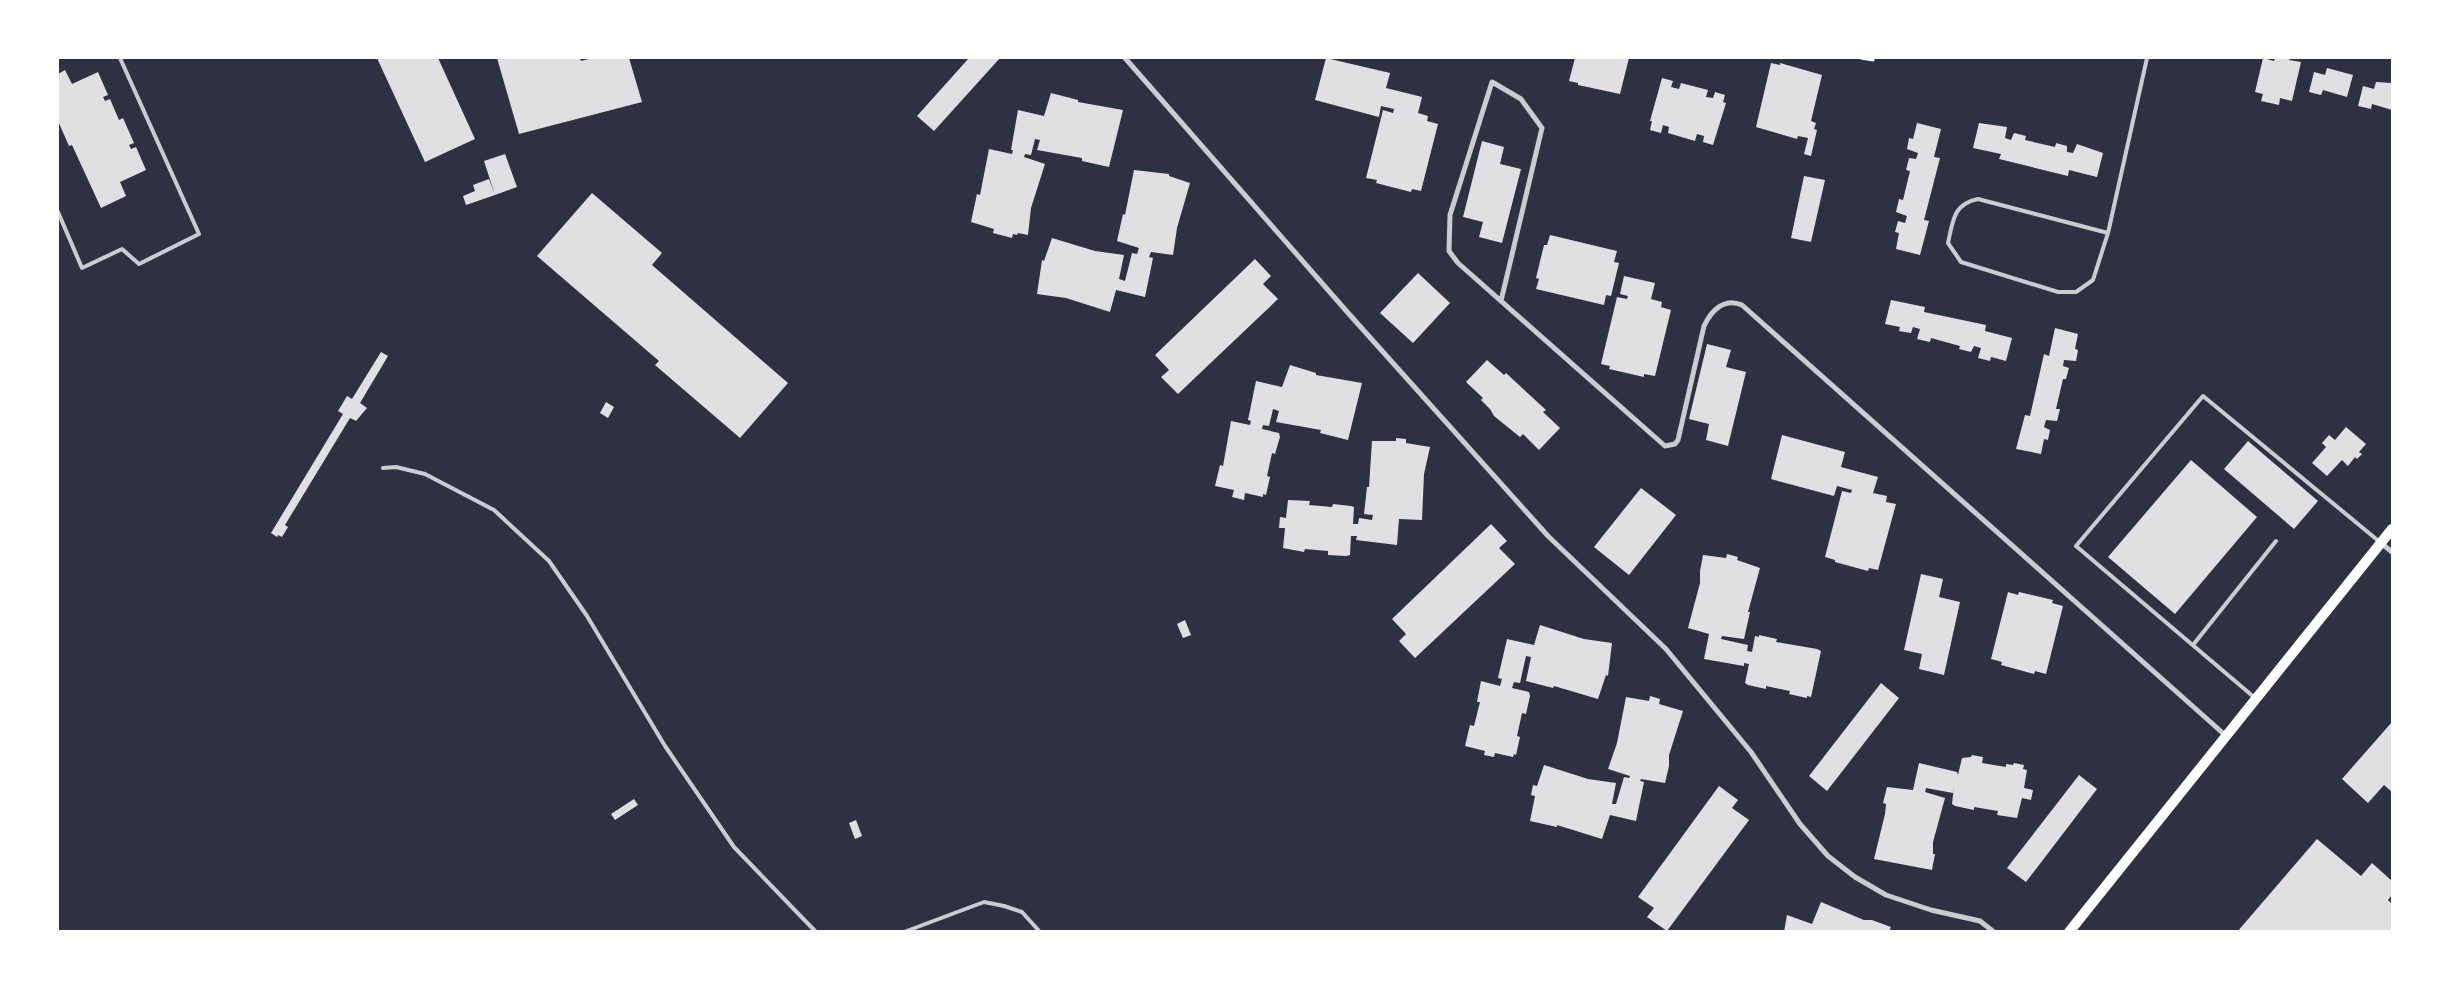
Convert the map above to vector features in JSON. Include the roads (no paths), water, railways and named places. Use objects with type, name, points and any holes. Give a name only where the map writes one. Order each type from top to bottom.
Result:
[{"type":"main road","points":[[2069,932],[2392,529]]},
{"type":"street","points":[[1125,58],[1337,300],[1548,536],[1666,649],[1751,752],[1800,824],[1828,856],[1855,877],[1886,895],[1931,910],[1980,921],[1994,932]]},
{"type":"street","points":[[1501,301],[1542,128],[1521,99],[1492,82],[1450,215],[1448,245],[1458,263],[1501,301],[1666,446],[1675,444],[1678,440],[1704,326],[1710,314],[1726,302],[1735,302],[1742,305],[2225,735]]},
{"type":"street","points":[[2381,543],[2392,552]]},
{"type":"lane","points":[[58,212],[82,268],[122,249],[139,264],[199,234],[120,58]]},
{"type":"lane","points":[[2108,233],[1978,199],[1966,201],[1954,214],[1948,243],[1961,262],[2058,292],[2076,292],[2093,280],[2108,233],[2147,58]]},
{"type":"lane","points":[[2255,698],[2076,546],[2203,396],[2381,543]]},
{"type":"lane","points":[[383,468],[396,467],[425,474],[494,510],[549,561],[587,616],[665,746],[734,847],[816,932]]},
{"type":"lane","points":[[2193,645],[2276,541]]},
{"type":"lane","points":[[904,932],[984,902],[1022,912],[1040,932]]}]
